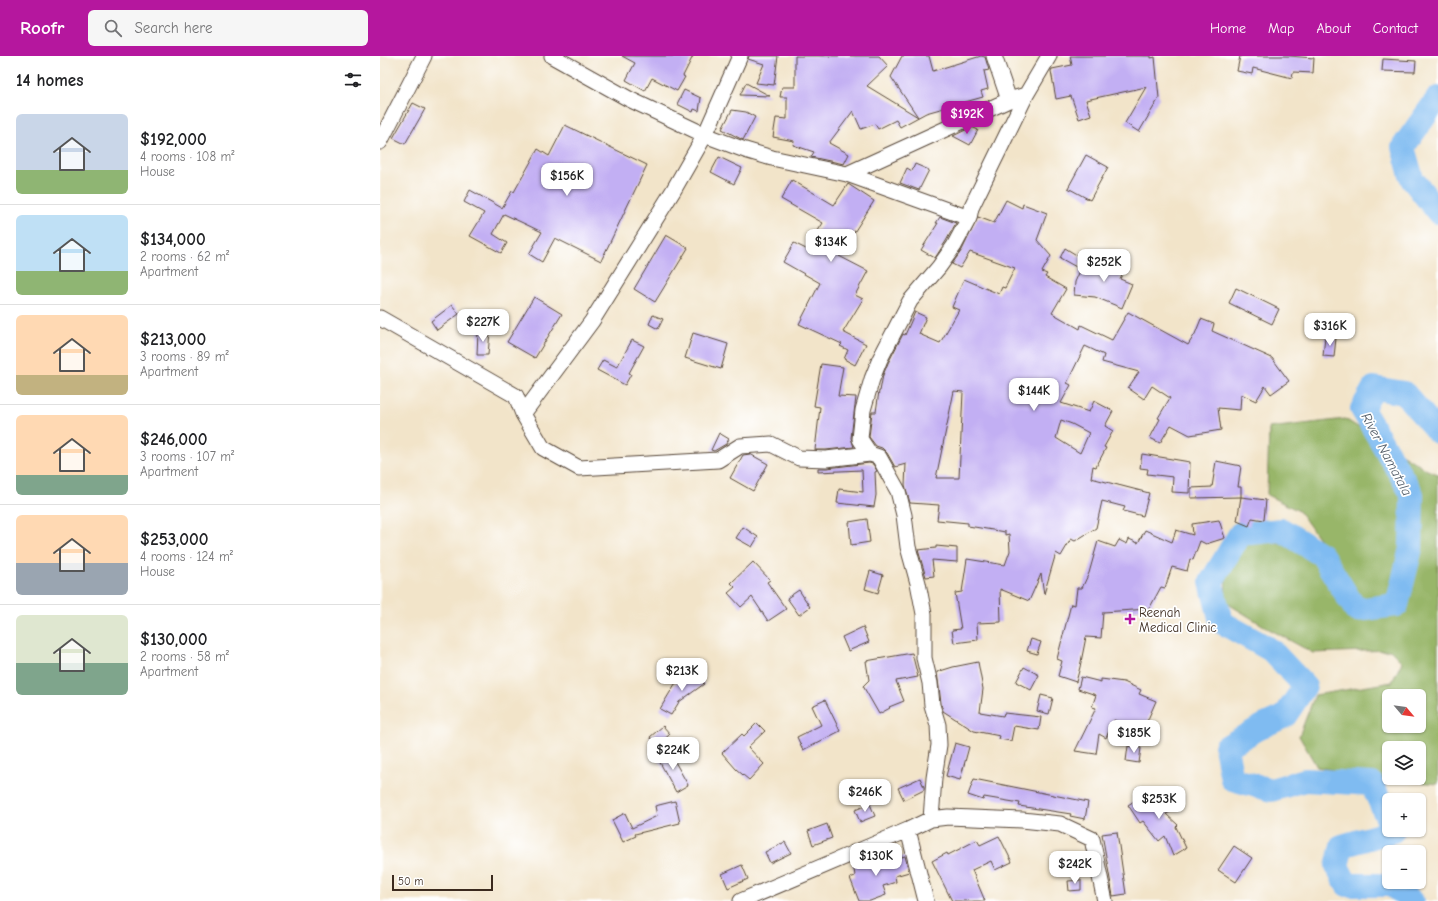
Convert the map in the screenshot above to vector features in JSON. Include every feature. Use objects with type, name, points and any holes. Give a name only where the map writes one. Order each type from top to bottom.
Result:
[{"type":"street","points":[[380,142],[424,56]]},
{"type":"street","points":[[552,56],[629,99],[705,135],[772,158],[847,174],[969,218]]},
{"type":"street","points":[[523,414],[592,321],[673,191],[705,135],[740,56]]},
{"type":"street","points":[[994,56],[1009,100]]},
{"type":"street","points":[[870,454],[860,439],[862,418],[872,379],[880,359],[910,301],[939,267],[954,246],[969,218],[987,175],[1026,95],[1049,56]]},
{"type":"street","points":[[847,174],[1009,100],[1026,95]]},
{"type":"street","points":[[380,318],[516,396],[523,414],[543,448],[579,468],[718,460],[740,446],[771,444],[798,458],[826,459],[870,454],[879,456],[898,491],[904,515],[908,548],[918,583],[924,614],[924,658],[930,683],[932,705],[938,725],[939,745],[934,778],[931,819]]},
{"type":"street","points":[[741,901],[931,819],[948,817],[1060,824],[1092,839],[1105,901]]},
{"type":"street","points":[[908,830],[926,901]]},
{"type":"green space","points":[[1345,419],[1427,470],[1438,474],[1438,784],[1426,783],[1426,741],[1382,741],[1382,778],[1317,767],[1299,736],[1315,695],[1392,682],[1402,662],[1390,650],[1313,653],[1269,629],[1225,602],[1226,571],[1241,547],[1258,540],[1290,544],[1314,555],[1343,601],[1355,589],[1299,511],[1267,495],[1269,428]]},
{"type":"building","points":[[622,56],[693,56],[683,76],[685,77],[677,91],[652,78],[645,91],[626,80],[635,63]]},
{"type":"building","points":[[749,56],[778,56],[774,85],[756,83],[764,64],[748,59]]},
{"type":"building","points":[[795,56],[879,56],[888,66],[867,86],[918,117],[891,77],[902,56],[929,56],[933,71],[981,56],[985,57],[989,70],[984,71],[988,89],[981,91],[983,97],[926,113],[900,127],[896,120],[878,129],[875,124],[861,129],[853,111],[829,143],[849,154],[844,164],[811,157],[814,152],[793,145],[794,141],[773,137],[776,118],[787,119],[787,97],[780,97],[782,87],[795,87]]},
{"type":"building","points":[[1070,56],[1155,57],[1159,98],[1139,132],[1125,123],[1146,87],[1086,100],[1091,115],[1079,119],[1071,96],[1056,99],[1051,71],[1052,69],[1072,65]]},
{"type":"building","points":[[1240,56],[1289,56],[1314,58],[1313,73],[1293,72],[1292,78],[1253,68],[1252,74],[1237,71]]},
{"type":"building","points":[[1383,59],[1416,61],[1415,72],[1382,71]]},
{"type":"building","points":[[746,83],[770,96],[740,95]]},
{"type":"building","points":[[684,90],[701,98],[699,111],[694,109],[693,112],[677,104]]},
{"type":"building","points":[[413,103],[425,109],[405,144],[393,138]]},
{"type":"building","points":[[732,110],[746,112],[755,117],[743,140],[722,129]]},
{"type":"building","points":[[565,125],[647,165],[601,261],[555,238],[542,262],[529,254],[542,232],[504,214],[493,234],[507,243],[501,253],[470,236],[484,213],[464,202],[470,190],[502,208],[512,191],[514,192],[538,149],[549,156]]},
{"type":"building","points":[[972,127],[978,130],[970,145],[953,136]]},
{"type":"building","points":[[1086,155],[1108,167],[1090,200],[1068,188]]},
{"type":"building","points":[[719,157],[742,168],[734,184],[711,172]]},
{"type":"building","points":[[915,164],[929,170],[919,190],[900,183],[907,168],[912,171]]},
{"type":"building","points":[[792,180],[834,205],[848,184],[874,201],[839,256],[868,271],[855,295],[863,299],[843,332],[866,344],[855,365],[844,359],[848,350],[840,346],[842,344],[799,324],[820,283],[783,262],[794,243],[806,249],[823,223],[781,199]]},
{"type":"building","points":[[1006,200],[1022,208],[1023,204],[1047,213],[1037,240],[1051,256],[1042,272],[1047,274],[1045,277],[1066,289],[1052,313],[1080,329],[1081,325],[1112,340],[1128,312],[1188,345],[1195,334],[1201,319],[1214,324],[1212,331],[1272,358],[1289,381],[1271,394],[1265,386],[1256,401],[1241,394],[1240,410],[1218,408],[1221,430],[1190,435],[1171,425],[1160,443],[1150,438],[1160,419],[1158,418],[1170,398],[1152,386],[1144,399],[1128,388],[1139,372],[1102,362],[1104,355],[1085,346],[1067,383],[1071,385],[1061,403],[1089,412],[1094,401],[1113,411],[1105,426],[1113,431],[1104,447],[1106,448],[1096,467],[1093,466],[1091,478],[1149,493],[1143,516],[1123,511],[1125,507],[1102,501],[1096,528],[1075,541],[1071,539],[1061,556],[1056,553],[1044,594],[1041,574],[1029,601],[1000,589],[1001,622],[977,623],[978,640],[954,643],[952,630],[961,629],[955,593],[962,592],[967,559],[1005,565],[1010,551],[1009,534],[1005,535],[1005,532],[968,526],[968,523],[937,520],[939,505],[910,503],[905,485],[906,464],[895,467],[887,453],[882,448],[876,446],[869,437],[872,412],[876,412],[883,375],[903,334],[905,335],[915,312],[926,317],[919,334],[940,343],[959,310],[952,307],[964,279],[999,294],[1002,287],[1005,288],[1015,268],[970,252],[960,268],[952,264],[962,250],[978,217],[994,223]],"holes":[[[954,391],[963,392],[959,478],[936,478]],[[1061,420],[1089,433],[1080,453],[1056,438]]]},
{"type":"building","points":[[940,217],[956,223],[935,258],[921,250],[938,223],[936,223]]},
{"type":"building","points":[[666,235],[688,248],[655,302],[634,289]]},
{"type":"building","points":[[1065,248],[1083,259],[1078,268],[1060,258]]},
{"type":"building","points":[[1116,256],[1128,261],[1120,279],[1132,284],[1122,308],[1095,297],[1074,295],[1075,282],[1083,264],[1108,274]]},
{"type":"building","points":[[1236,288],[1279,309],[1272,324],[1229,303]]},
{"type":"building","points":[[534,297],[562,314],[535,358],[507,342]]},
{"type":"building","points":[[452,305],[459,314],[437,330],[431,321]]},
{"type":"building","points":[[653,315],[663,319],[658,329],[649,324]]},
{"type":"building","points":[[478,331],[490,331],[488,355],[477,355]]},
{"type":"building","points":[[693,333],[728,344],[721,369],[685,358]]},
{"type":"building","points":[[1325,337],[1336,338],[1334,357],[1323,356]]},
{"type":"building","points":[[632,340],[644,346],[629,373],[631,374],[625,385],[597,370],[603,360],[617,367]]},
{"type":"building","points":[[821,364],[843,367],[838,396],[856,397],[851,438],[854,447],[815,450],[820,407],[814,406]]},
{"type":"building","points":[[719,433],[729,439],[726,444],[714,451],[711,450]]},
{"type":"building","points":[[750,454],[768,464],[753,491],[730,478],[743,455]]},
{"type":"building","points":[[1142,454],[1190,462],[1189,493],[1172,492],[1173,477],[1147,474],[1148,469],[1140,468]]},
{"type":"building","points":[[1216,461],[1241,466],[1238,487],[1241,487],[1241,497],[1191,498],[1191,488],[1212,487]]},
{"type":"building","points":[[869,463],[873,464],[877,471],[875,472],[876,495],[874,507],[837,503],[839,489],[863,492],[862,470],[818,472],[818,468]]},
{"type":"building","points":[[1241,497],[1266,500],[1264,520],[1252,518],[1249,526],[1237,521]]},
{"type":"building","points":[[867,519],[870,542],[851,545],[849,522]]},
{"type":"building","points":[[1219,520],[1225,538],[1206,544],[1200,541],[1193,560],[1190,559],[1187,571],[1172,567],[1165,588],[1161,587],[1149,609],[1103,612],[1101,638],[1086,637],[1076,682],[1058,676],[1062,661],[1057,659],[1071,604],[1075,605],[1077,588],[1082,588],[1089,573],[1098,541],[1115,547],[1119,540],[1127,544],[1129,539],[1138,543],[1145,530],[1172,542],[1176,530],[1193,535],[1192,524]]},
{"type":"building","points":[[743,527],[758,537],[752,547],[736,538]]},
{"type":"building","points":[[936,546],[957,548],[957,562],[932,560],[934,576],[926,577],[918,550],[936,548]]},
{"type":"building","points":[[753,562],[770,580],[767,582],[786,609],[768,621],[752,597],[741,607],[728,593],[735,587],[731,583]]},
{"type":"building","points":[[870,571],[883,575],[878,593],[865,589]]},
{"type":"building","points":[[799,590],[810,607],[799,615],[787,598]]},
{"type":"building","points":[[863,627],[869,642],[848,651],[842,637]]},
{"type":"building","points":[[1031,639],[1041,642],[1037,654],[1027,651]]},
{"type":"building","points":[[912,653],[918,677],[896,681],[904,701],[889,707],[890,708],[879,714],[863,686],[869,680],[866,661]]},
{"type":"building","points":[[978,662],[983,689],[980,712],[1003,716],[1004,713],[1041,717],[1039,730],[1014,726],[1011,741],[999,739],[1000,736],[974,731],[943,711],[937,672]]},
{"type":"building","points":[[1024,667],[1039,675],[1031,690],[1016,682]]},
{"type":"building","points":[[694,670],[704,684],[679,702],[671,715],[660,709],[675,684]]},
{"type":"building","points":[[1081,677],[1101,682],[1101,679],[1124,682],[1141,690],[1139,694],[1156,701],[1142,733],[1114,720],[1106,738],[1099,734],[1096,754],[1075,751],[1096,708],[1092,707],[1096,695],[1078,689]]},
{"type":"building","points":[[1041,695],[1053,698],[1049,714],[1037,711]]},
{"type":"building","points":[[825,700],[840,731],[803,750],[797,737],[821,725],[812,706]]},
{"type":"building","points":[[757,723],[765,731],[748,747],[764,764],[749,780],[736,769],[722,753],[742,734],[744,736]]},
{"type":"building","points":[[663,726],[670,734],[657,746],[650,737]]},
{"type":"building","points":[[955,743],[969,747],[960,780],[946,776]]},
{"type":"building","points":[[1128,746],[1141,748],[1139,763],[1126,761]]},
{"type":"building","points":[[669,751],[688,785],[676,792],[657,757]]},
{"type":"building","points":[[920,778],[924,790],[904,800],[898,788]]},
{"type":"building","points":[[974,779],[1088,802],[1085,819],[1070,816],[1071,814],[1019,806],[1020,803],[984,797],[983,800],[968,795]]},
{"type":"building","points":[[1163,791],[1172,811],[1166,814],[1178,825],[1176,827],[1186,848],[1173,856],[1165,836],[1159,841],[1143,821],[1140,823],[1128,805],[1142,796],[1144,800]]},
{"type":"building","points":[[675,801],[680,823],[635,834],[636,836],[623,842],[612,820],[625,813],[632,828],[657,816],[655,806]]},
{"type":"building","points":[[870,804],[875,816],[860,822],[855,810]]},
{"type":"building","points":[[827,824],[832,838],[813,845],[808,831]]},
{"type":"building","points":[[1117,832],[1126,894],[1113,896],[1102,834]]},
{"type":"building","points":[[999,836],[1012,862],[995,870],[991,861],[972,870],[985,901],[952,901],[932,861],[947,853],[948,855],[977,840],[980,845]]},
{"type":"building","points":[[785,842],[791,853],[770,863],[765,852]]},
{"type":"building","points":[[1234,846],[1252,858],[1236,882],[1218,870]]},
{"type":"building","points":[[873,856],[875,865],[905,856],[909,872],[895,876],[896,882],[883,886],[886,895],[870,901],[859,901],[850,878],[855,876],[853,863]]},
{"type":"building","points":[[742,865],[748,879],[728,888],[722,874]]},
{"type":"building","points":[[1081,880],[1081,890],[1069,891],[1068,881]]},
{"type":"waterway","name":"River Namatala","points":[[1438,98],[1403,147],[1412,179],[1438,212]]},
{"type":"waterway","name":"River Namatala","points":[[1382,806],[1372,784],[1305,780],[1271,790],[1232,779],[1226,747],[1263,726],[1285,716],[1305,686],[1271,650],[1221,622],[1211,582],[1240,534],[1282,530],[1322,555],[1356,610],[1397,605],[1411,548],[1412,494],[1362,409],[1374,388],[1404,393],[1438,432]]},
{"type":"waterway","name":"River Namatala","points":[[1382,834],[1342,846],[1337,866],[1347,885],[1391,885],[1412,901]]},
{"type":"place","name":"Reenah Medical Clinic","points":[[1130,619]]}]
